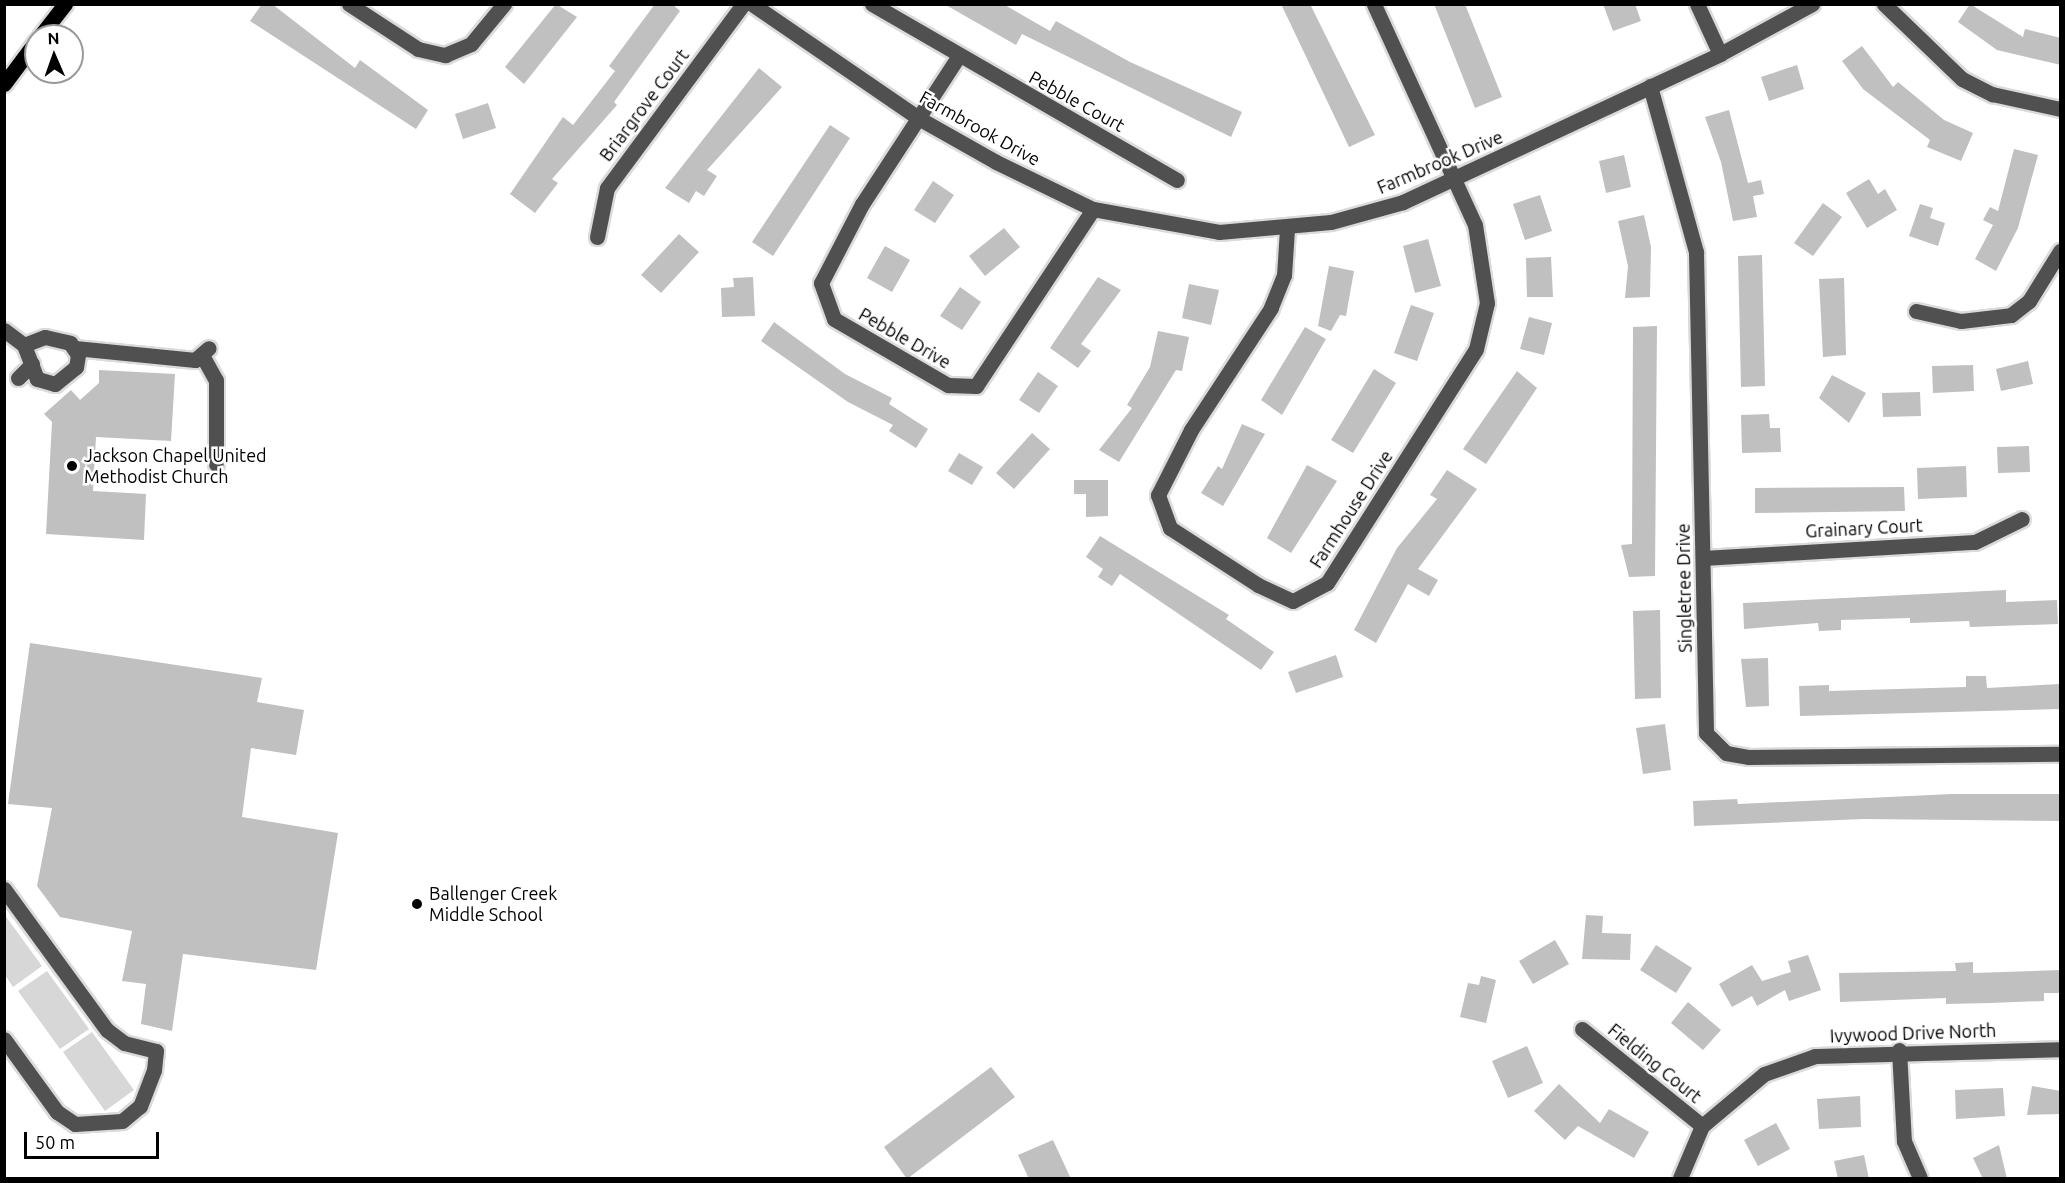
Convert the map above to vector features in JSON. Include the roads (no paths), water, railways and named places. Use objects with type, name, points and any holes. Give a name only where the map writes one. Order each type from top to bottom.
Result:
[{"type":"main road","points":[[49,24],[65,4]]},
{"type":"main road","points":[[4,84],[24,57]]},
{"type":"street","points":[[349,4],[418,50],[445,55],[471,44],[504,4]]},
{"type":"street","name":"Briargrove Court","points":[[597,237],[607,188],[743,4]]},
{"type":"street","name":"Farmbrook Drive","points":[[752,4],[920,119],[1093,209],[1219,232],[1287,229],[1403,202],[1455,180],[1720,54],[1812,4]]},
{"type":"street","name":"Pebble Court","points":[[872,4],[958,57],[1177,180]]},
{"type":"street","points":[[1374,4],[1455,180]]},
{"type":"street","points":[[1697,4],[1720,54]]},
{"type":"street","points":[[1884,4],[1962,80],[1992,94],[2061,110]]},
{"type":"street","points":[[920,119],[958,57]]},
{"type":"street","name":"Singletree Drive","points":[[1650,86],[1696,252],[1706,734],[1726,753],[2061,754]]},
{"type":"street","name":"Pebble Drive","points":[[920,119],[862,204],[821,283],[834,319],[930,376],[948,385],[976,386],[1093,209]]},
{"type":"street","name":"Farmhouse Drive","points":[[1287,229],[1284,275],[1271,308],[1191,429],[1158,495],[1170,528],[1258,585],[1293,601],[1305,599],[1327,583],[1476,349],[1487,303],[1483,252],[1455,180]]},
{"type":"street","points":[[1916,311],[1961,321],[2011,315],[2029,300],[2061,251]]},
{"type":"street","points":[[24,345],[44,330],[75,348],[102,342],[206,353],[216,380],[216,464]]},
{"type":"street","points":[[7,335],[24,345],[37,379],[56,384],[76,367],[75,348]]},
{"type":"street","points":[[18,378],[32,364]]},
{"type":"street","name":"Grainary Court","points":[[1703,558],[1975,542],[2022,519]]},
{"type":"street","points":[[4,889],[106,1030],[124,1044],[156,1051],[140,1106],[114,1123],[75,1124],[57,1112],[4,1039]]},
{"type":"street","name":"Fielding Court","points":[[1582,1029],[1702,1126]]},
{"type":"street","name":"Ivywood Drive North","points":[[1680,1179],[1702,1126],[1764,1074],[1815,1056],[1899,1050],[2061,1049]]},
{"type":"street","points":[[1899,1050],[1904,1141],[1920,1179]]},
{"type":"place","name":"Jackson Chapel United Methodist Church","points":[[72,466]]},
{"type":"place","name":"Ballenger Creek Middle School","points":[[417,904]]}]
